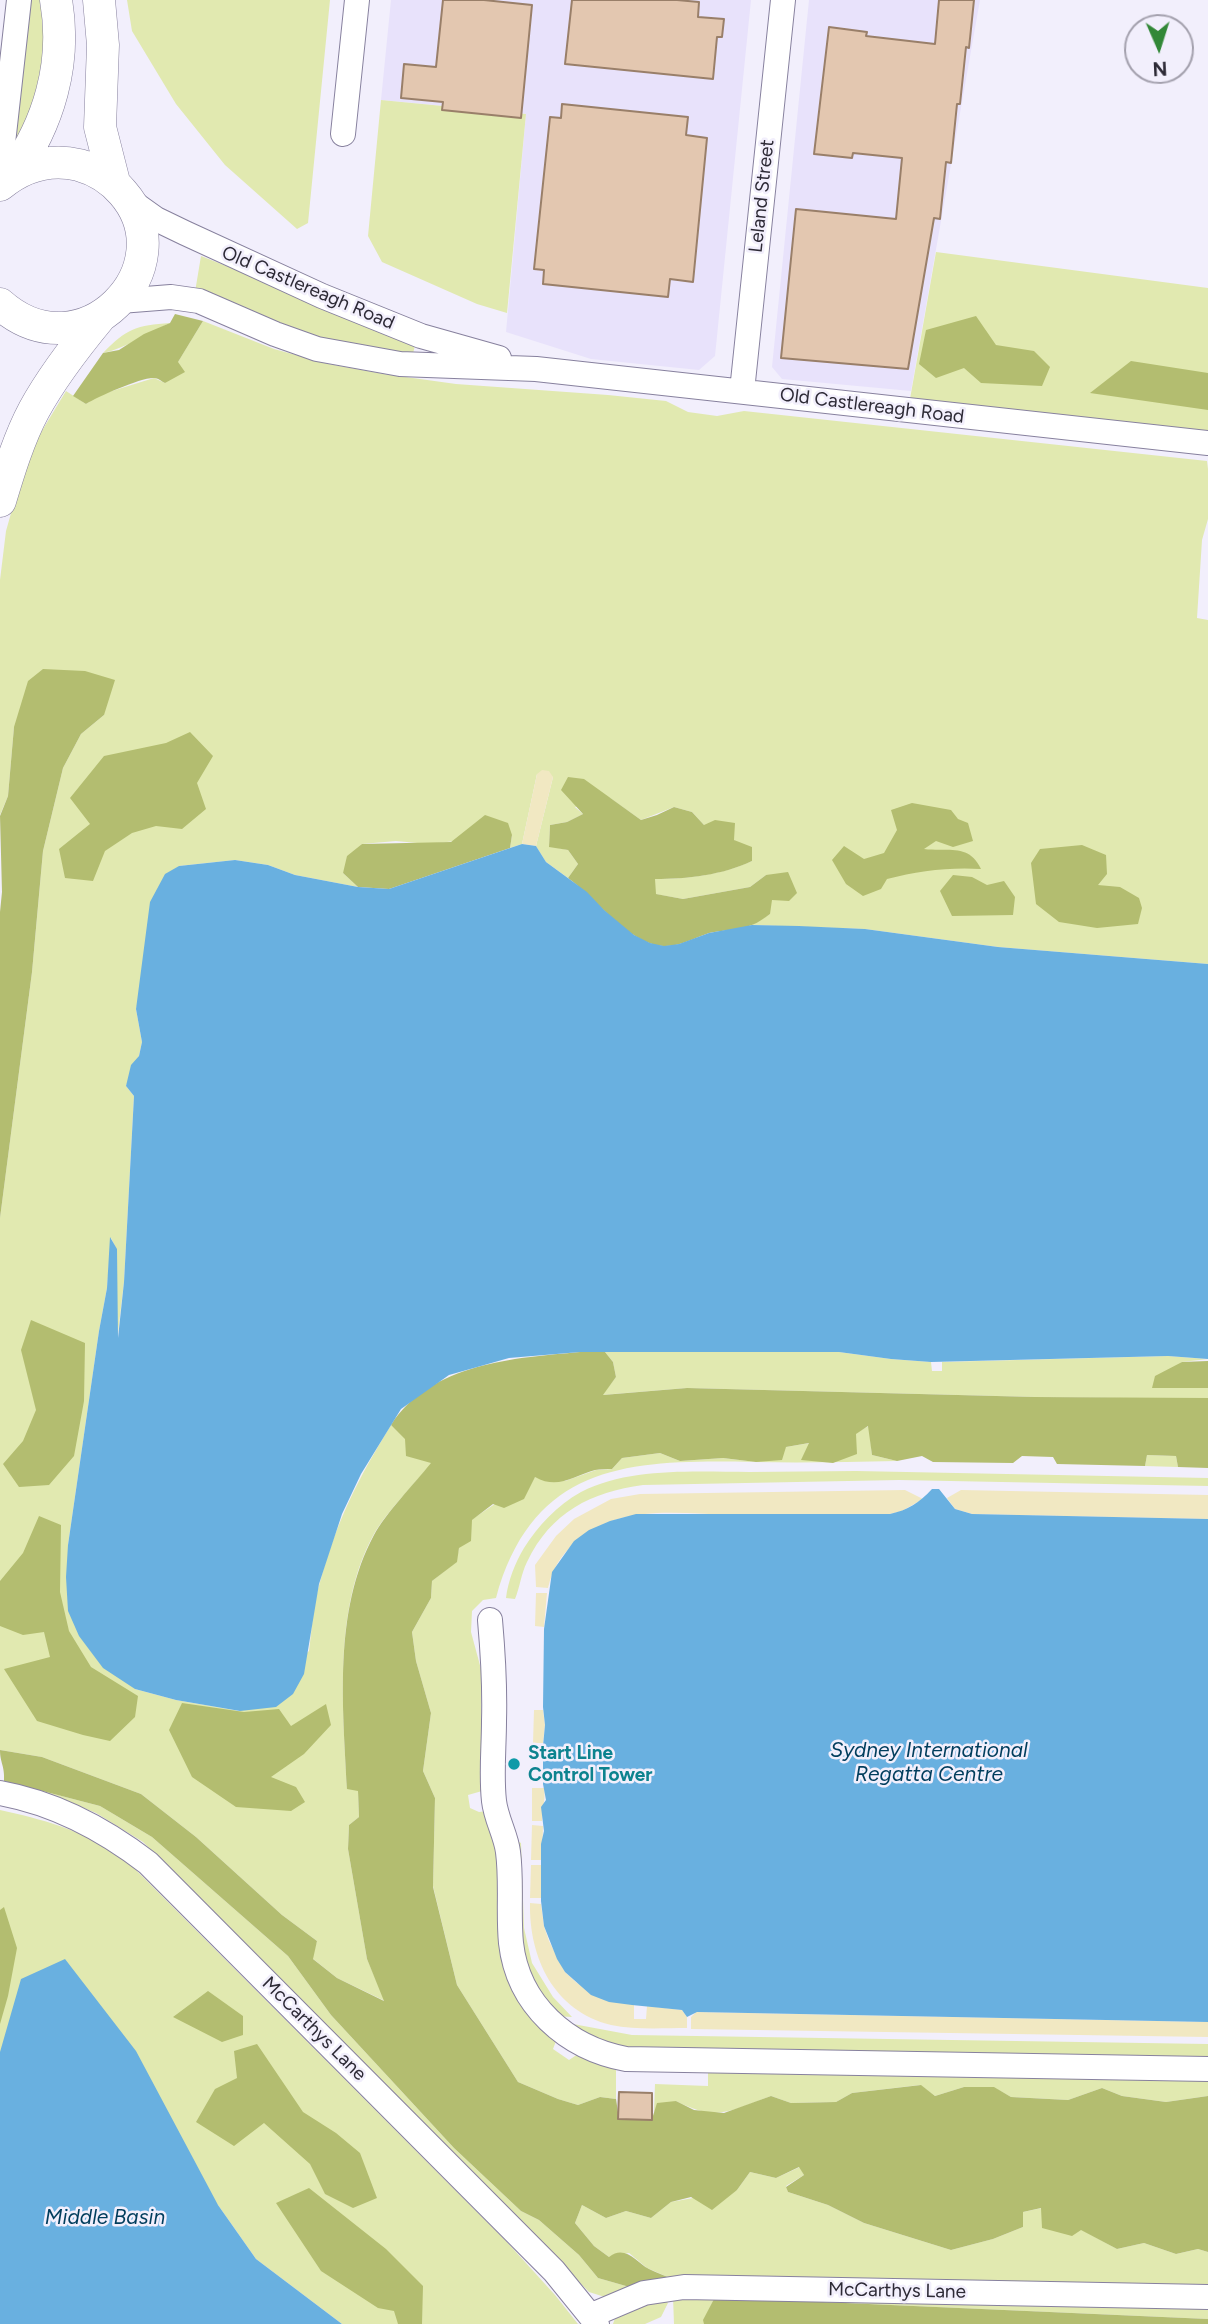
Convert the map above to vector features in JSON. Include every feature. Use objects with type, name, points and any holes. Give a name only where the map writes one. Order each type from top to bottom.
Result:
[{"type":"main road","points":[[4,177],[30,150],[50,104],[59,57],[59,16],[56,0]]},
{"type":"main road","points":[[0,501],[21,438],[34,409],[75,348],[131,287],[142,252],[137,216],[121,191],[100,127],[103,45],[99,0]]},
{"type":"main road","points":[[4,177],[37,164],[64,162],[90,168],[121,191]]},
{"type":"main road","points":[[0,304],[12,314],[33,324],[55,328],[78,326],[110,309]]},
{"type":"street","points":[[4,177],[4,106],[19,0]]},
{"type":"street","points":[[343,134],[357,0]]},
{"type":"street","name":"Leland Street","points":[[742,391],[783,0]]},
{"type":"street","name":"Old Castlereagh Road","points":[[121,191],[156,219],[322,296],[421,336],[536,369]]},
{"type":"street","name":"Old Castlereagh Road","points":[[110,309],[171,298],[199,301],[317,349],[400,364],[536,369],[1208,443]]},
{"type":"street","points":[[490,1620],[495,1679],[494,1800],[508,1850],[510,1922],[515,1964],[528,1994],[540,2012],[572,2040],[589,2049],[626,2059],[1208,2069]]},
{"type":"street","name":"McCarthys Lane","points":[[0,1793],[48,1806],[86,1822],[121,1842],[148,1863],[554,2271],[594,2320],[644,2293],[684,2287],[1208,2297]]},
{"type":"shaded area","points":[[391,0],[751,0],[715,356],[699,370],[591,359],[506,332],[526,114],[381,100]]},
{"type":"shaded area","points":[[809,0],[980,0],[911,391],[782,379],[772,367]]},
{"type":"green space","points":[[27,0],[43,0],[48,34],[31,116],[14,148]]},
{"type":"green space","points":[[127,0],[330,0],[308,223],[297,229],[225,165],[176,104],[132,31]]},
{"type":"green space","points":[[381,100],[526,114],[507,313],[477,304],[382,262],[368,236]]},
{"type":"green space","points":[[936,252],[1208,288],[1208,431],[910,399]]},
{"type":"green space","points":[[201,256],[416,341],[412,358],[331,343],[195,292]]},
{"type":"green space","points":[[175,314],[203,321],[178,362],[185,372],[165,383],[155,378],[140,381],[86,404],[73,396],[103,353],[119,350],[144,334],[170,323]]},
{"type":"green space","points":[[976,316],[996,345],[1034,351],[1050,367],[1042,386],[981,383],[964,368],[936,378],[919,364],[926,330]]},
{"type":"green space","points":[[203,321],[274,349],[329,364],[384,374],[456,384],[666,401],[688,412],[717,416],[744,411],[1207,461],[1208,469],[1208,519],[1202,540],[1197,618],[1208,620],[1208,964],[998,947],[865,929],[752,925],[770,914],[766,875],[750,887],[683,899],[655,894],[654,879],[704,875],[729,870],[752,861],[734,840],[704,825],[692,812],[674,807],[641,820],[610,798],[575,807],[583,814],[567,822],[550,825],[549,846],[568,850],[578,864],[568,878],[546,862],[536,846],[553,777],[537,774],[522,844],[510,848],[512,835],[428,844],[396,841],[362,844],[343,873],[358,887],[295,875],[268,865],[235,860],[179,866],[136,1009],[142,1042],[126,1086],[134,1096],[124,1282],[116,1350],[117,1250],[111,1238],[107,1288],[68,1545],[135,1689],[176,1700],[240,1711],[309,1651],[316,1599],[333,1539],[359,1482],[391,1425],[432,1463],[374,1534],[361,1563],[346,1626],[343,1692],[347,1788],[358,1790],[359,1817],[349,1825],[348,1849],[367,1959],[385,2001],[337,1978],[312,1958],[317,1941],[282,1915],[196,1837],[141,1794],[42,1757],[0,1750],[0,1218],[32,972],[43,851],[63,768],[81,734],[104,715],[14,727],[8,796],[0,815],[0,580],[6,531],[21,478],[40,434],[66,391],[86,404],[99,395],[154,378],[165,383]]},
{"type":"green space","points":[[170,323],[129,344],[103,353],[126,333],[149,325]]},
{"type":"green space","points":[[1131,361],[1208,373],[1208,410],[1090,393]]},
{"type":"green space","points":[[43,669],[85,671],[115,680],[104,715],[81,734],[63,768],[43,851],[32,972],[0,1218],[0,816],[8,796],[14,727],[28,681]]},
{"type":"green space","points":[[190,732],[213,756],[197,783],[206,809],[182,829],[156,826],[132,833],[105,851],[93,881],[65,878],[59,849],[90,824],[70,798],[104,756],[166,743]]},
{"type":"green space","points":[[568,777],[584,779],[641,820],[674,807],[692,812],[704,825],[715,820],[735,823],[734,840],[752,847],[752,861],[729,870],[692,877],[655,879],[656,894],[683,899],[750,887],[766,875],[788,872],[797,893],[789,901],[772,900],[770,914],[747,927],[709,933],[669,946],[650,943],[637,937],[568,878],[578,864],[568,850],[549,847],[550,825],[567,822],[583,814],[561,790]]},
{"type":"green space","points":[[912,803],[951,810],[958,819],[968,823],[973,841],[953,847],[936,841],[924,849],[964,852],[976,861],[981,869],[945,869],[899,876],[887,879],[881,889],[863,896],[846,884],[832,860],[844,846],[864,859],[884,853],[897,830],[891,810]]},
{"type":"green space","points":[[485,815],[508,823],[512,835],[510,848],[389,889],[358,887],[343,873],[347,856],[362,844],[451,842]]},
{"type":"green space","points":[[1082,845],[1106,855],[1107,874],[1098,885],[1120,887],[1139,898],[1142,908],[1138,924],[1097,928],[1059,922],[1036,904],[1031,863],[1040,849]]},
{"type":"green space","points":[[953,875],[972,877],[987,885],[1004,881],[1015,897],[1013,915],[952,916],[940,891]]},
{"type":"green space","points":[[31,1320],[85,1343],[84,1401],[74,1456],[49,1485],[19,1487],[3,1464],[23,1441],[36,1410],[21,1350]]},
{"type":"green space","points":[[580,1352],[605,1352],[613,1362],[616,1377],[603,1395],[687,1388],[1035,1397],[1208,1398],[1208,1468],[1178,1467],[1176,1456],[1147,1455],[1145,1466],[1057,1464],[1053,1457],[1022,1456],[1013,1463],[933,1462],[922,1456],[897,1461],[872,1455],[868,1426],[856,1434],[857,1454],[833,1463],[801,1460],[809,1443],[786,1447],[782,1460],[756,1462],[723,1458],[680,1461],[660,1453],[622,1458],[612,1469],[595,1470],[565,1481],[543,1481],[535,1477],[524,1499],[504,1508],[493,1504],[472,1520],[471,1541],[459,1548],[457,1562],[432,1581],[431,1598],[412,1632],[416,1661],[431,1713],[423,1771],[435,1798],[433,1887],[457,1985],[518,2082],[578,2105],[600,2097],[616,2099],[619,2119],[652,2119],[657,2103],[676,2101],[694,2110],[724,2113],[771,2096],[791,2103],[836,2102],[852,2093],[921,2085],[935,2096],[964,2087],[994,2087],[1011,2097],[1068,2100],[1102,2088],[1122,2096],[1166,2102],[1208,2096],[1208,2252],[1198,2249],[1176,2254],[1144,2243],[1117,2249],[1081,2230],[1072,2236],[1042,2228],[1041,2208],[1023,2212],[1023,2227],[993,2239],[951,2250],[864,2223],[828,2205],[788,2192],[786,2187],[804,2175],[799,2167],[776,2178],[750,2172],[737,2190],[712,2210],[691,2197],[671,2202],[651,2218],[626,2211],[606,2218],[582,2205],[575,2223],[594,2246],[609,2257],[615,2253],[625,2253],[649,2269],[670,2278],[633,2288],[598,2278],[579,2255],[539,2220],[521,2211],[454,2148],[331,2015],[288,1956],[152,1837],[100,1806],[4,1781],[0,1750],[42,1757],[141,1794],[196,1837],[282,1915],[317,1941],[313,1959],[337,1978],[384,2001],[367,1959],[348,1849],[349,1825],[359,1817],[358,1791],[347,1789],[343,1692],[346,1627],[361,1564],[379,1527],[431,1463],[406,1456],[405,1439],[391,1425],[408,1404],[428,1388],[451,1376],[502,1361]]},
{"type":"green space","points":[[605,1352],[839,1352],[931,1362],[932,1371],[942,1371],[942,1362],[1168,1356],[1208,1359],[1182,1362],[1153,1387],[1208,1388],[1208,1399],[687,1388],[602,1395],[616,1377],[613,1362]]},
{"type":"green space","points":[[1208,1361],[1208,1388],[1152,1388],[1155,1376],[1182,1362]]},
{"type":"green space","points":[[869,1426],[872,1455],[897,1461],[756,1462],[786,1447],[810,1443],[802,1459]]},
{"type":"green space","points":[[660,1453],[680,1461],[723,1458],[756,1462],[668,1463],[629,1468],[594,1478],[562,1494],[535,1519],[513,1553],[496,1598],[483,1600],[472,1611],[471,1632],[481,1669],[482,1791],[468,1795],[470,1808],[479,1812],[487,1811],[499,1851],[500,1911],[556,2041],[553,2049],[569,2060],[578,2054],[616,2069],[616,2099],[600,2097],[578,2105],[518,2082],[457,1985],[433,1886],[435,1798],[423,1771],[431,1713],[416,1661],[412,1632],[431,1598],[432,1581],[456,1562],[471,1520],[535,1477],[565,1481],[596,1470],[612,1469],[622,1458]]},
{"type":"green space","points":[[1147,1455],[1176,1456],[1178,1467],[1145,1466]]},
{"type":"green space","points":[[856,1471],[1208,1478],[1208,1486],[899,1480],[643,1485],[624,1488],[574,1507],[548,1530],[527,1562],[515,1599],[506,1598],[515,1566],[535,1532],[564,1503],[600,1484],[620,1478],[663,1473]]},
{"type":"green space","points":[[39,1516],[61,1525],[60,1592],[69,1631],[91,1667],[138,1696],[135,1717],[110,1741],[37,1721],[4,1669],[50,1657],[44,1632],[23,1635],[0,1626],[0,1581],[23,1553]]},
{"type":"green space","points":[[182,1703],[244,1712],[279,1709],[291,1726],[326,1704],[331,1725],[304,1754],[271,1777],[296,1787],[305,1802],[291,1811],[236,1807],[192,1777],[169,1730]]},
{"type":"green space","points":[[39,1790],[100,1806],[152,1837],[288,1956],[331,2015],[454,2148],[521,2211],[539,2220],[579,2255],[598,2278],[633,2288],[608,2298],[589,2292],[143,1842],[96,1813]]},
{"type":"green space","points":[[0,1810],[76,1832],[105,1846],[130,1864],[506,2241],[578,2324],[342,2324],[256,2259],[218,2205],[0,2052]]},
{"type":"green space","points":[[517,1841],[521,1843],[524,1928],[532,1963],[553,1997],[572,2017],[555,2016],[532,1984],[520,1945]]},
{"type":"green space","points":[[4,1907],[17,1948],[0,2024],[0,1910]]},
{"type":"green space","points":[[208,1991],[243,2016],[243,2035],[222,2042],[173,2017]]},
{"type":"green space","points":[[573,2024],[632,2035],[1208,2044],[1208,2060],[607,2047]]},
{"type":"green space","points":[[257,2044],[303,2112],[336,2133],[360,2153],[377,2198],[353,2208],[325,2194],[310,2164],[264,2123],[234,2146],[196,2122],[215,2089],[237,2078],[234,2051]]},
{"type":"green space","points":[[708,2070],[1208,2079],[1208,2096],[1166,2102],[1122,2096],[1102,2088],[1068,2100],[1011,2097],[993,2087],[964,2087],[935,2096],[920,2085],[852,2093],[836,2102],[791,2103],[771,2096],[734,2110],[713,2113],[676,2101],[654,2112],[655,2084],[708,2086]]},
{"type":"green space","points":[[800,2167],[804,2175],[786,2186],[788,2192],[828,2205],[864,2223],[951,2250],[993,2239],[1023,2227],[1023,2212],[1042,2208],[1117,2249],[1144,2243],[1176,2254],[1198,2249],[1208,2252],[1208,2288],[670,2278],[647,2268],[629,2253],[609,2257],[594,2246],[575,2223],[582,2205],[606,2218],[626,2211],[651,2218],[671,2202],[737,2190],[750,2172],[776,2178]]},
{"type":"green space","points":[[309,2188],[386,2249],[423,2286],[422,2324],[398,2324],[394,2311],[378,2308],[321,2271],[276,2203]]},
{"type":"green space","points":[[662,2297],[668,2303],[661,2317],[645,2324],[613,2324],[615,2318]]},
{"type":"green space","points":[[673,2297],[714,2299],[704,2324],[674,2324]]},
{"type":"green space","points":[[714,2299],[822,2300],[1208,2319],[1208,2324],[704,2324],[703,2320]]},
{"type":"green space","points":[[822,2302],[1208,2307],[1208,2319]]},
{"type":"sand","points":[[542,770],[549,771],[553,777],[536,846],[522,844],[537,774]]},
{"type":"sand","points":[[905,1490],[923,1499],[902,1511],[890,1514],[653,1513],[612,1521],[593,1530],[570,1548],[558,1563],[548,1588],[536,1587],[535,1565],[556,1536],[574,1519],[611,1499],[640,1494]]},
{"type":"sand","points":[[961,1490],[1208,1495],[1208,1519],[972,1514],[955,1509],[947,1498]]},
{"type":"sand","points":[[536,1593],[547,1593],[544,1627],[535,1626]]},
{"type":"sand","points":[[534,1710],[543,1710],[543,1743],[533,1743]]},
{"type":"sand","points":[[532,1788],[544,1788],[542,1821],[532,1821]]},
{"type":"sand","points":[[532,1825],[543,1826],[542,1860],[531,1860]]},
{"type":"sand","points":[[531,1865],[542,1865],[541,1898],[530,1898]]},
{"type":"sand","points":[[530,1903],[541,1904],[549,1941],[565,1972],[577,1983],[634,2005],[634,2019],[646,2019],[647,2006],[682,2010],[687,2017],[687,2028],[620,2027],[591,2018],[574,2008],[560,1995],[540,1962],[534,1943]]},
{"type":"sand","points":[[696,2012],[1208,2022],[1208,2037],[691,2029],[691,2017]]},
{"type":"water","points":[[522,844],[536,846],[546,862],[587,892],[634,935],[664,946],[679,944],[709,933],[752,925],[799,926],[865,929],[998,947],[1208,964],[1208,1359],[1168,1356],[931,1362],[839,1352],[580,1352],[509,1358],[449,1375],[401,1409],[361,1474],[342,1514],[319,1584],[304,1674],[293,1694],[276,1707],[240,1711],[176,1700],[135,1689],[103,1668],[79,1636],[68,1611],[66,1577],[68,1545],[107,1288],[110,1237],[117,1249],[118,1338],[124,1282],[134,1096],[126,1086],[131,1065],[139,1056],[142,1042],[136,1009],[150,902],[165,874],[179,866],[235,860],[268,865],[295,875],[358,887],[389,889]]},
{"type":"water","name":"Sydney International Regatta Centre","points":[[932,1489],[939,1489],[955,1509],[972,1514],[1208,1519],[1208,2022],[697,2012],[687,2017],[682,2010],[609,2002],[591,1995],[565,1972],[557,1959],[544,1926],[541,1901],[541,1844],[544,1831],[541,1807],[546,1800],[543,1784],[544,1629],[552,1572],[574,1541],[589,1530],[636,1514],[890,1514],[913,1505]]},
{"type":"water","name":"Middle Basin","points":[[65,1959],[136,2051],[218,2205],[256,2259],[342,2324],[0,2324],[0,2052],[21,1979]]},
{"type":"building","points":[[443,0],[484,0],[532,5],[521,118],[442,110],[443,102],[401,98],[404,64],[436,67]]},
{"type":"building","points":[[572,0],[699,2],[698,17],[724,19],[722,37],[717,37],[713,79],[565,64]]},
{"type":"building","points":[[939,0],[974,0],[960,104],[957,104],[951,163],[946,162],[940,219],[934,218],[908,369],[781,358],[796,209],[896,219],[902,158],[853,153],[852,158],[814,154],[829,27],[867,32],[866,36],[935,44]]},
{"type":"building","points":[[562,104],[688,117],[686,135],[707,138],[693,282],[670,279],[668,297],[543,284],[544,270],[534,269],[550,117],[561,118]]},
{"type":"building","points":[[619,2092],[652,2093],[652,2120],[618,2119]]},
{"type":"place","name":"Start Line Control Tower","points":[[514,1764]]}]
